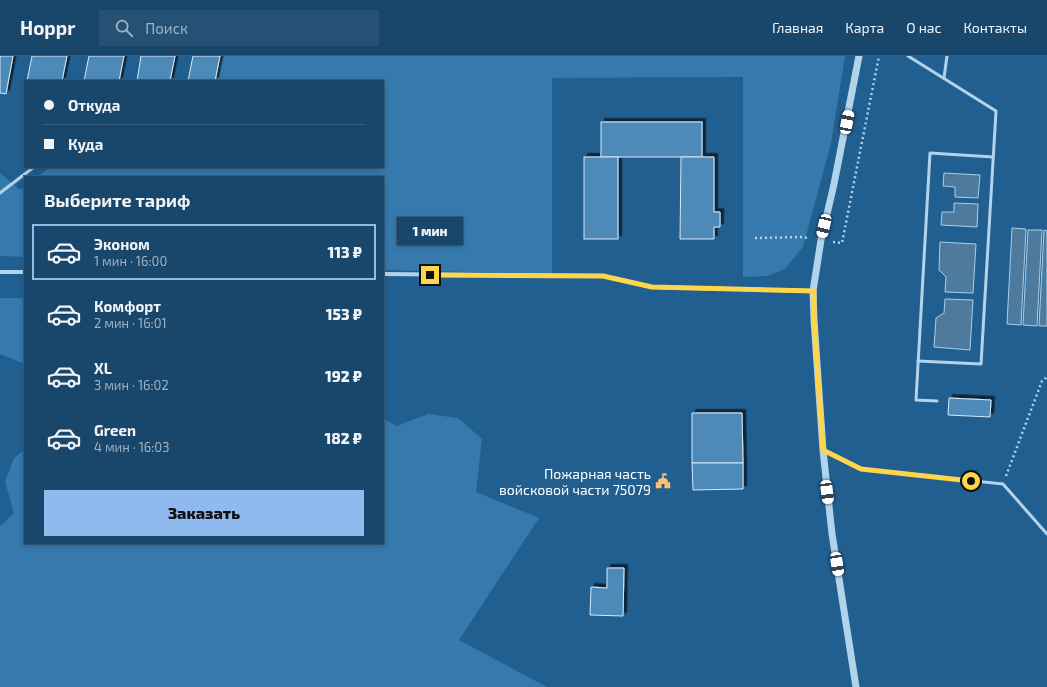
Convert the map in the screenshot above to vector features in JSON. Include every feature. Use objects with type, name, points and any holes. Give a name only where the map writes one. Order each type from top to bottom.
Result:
[{"type":"street","points":[[856,687],[832,534],[823,450],[814,320],[814,291],[821,240],[834,184],[859,56]]},
{"type":"street","points":[[0,272],[24,272]]},
{"type":"street","points":[[384,274],[603,276],[652,287],[814,291]]},
{"type":"lane","points":[[908,56],[996,111],[981,364],[918,361]]},
{"type":"lane","points":[[944,78],[947,56]]},
{"type":"lane","points":[[937,401],[916,400],[930,153],[993,157]]},
{"type":"lane","points":[[0,193],[33,168]]},
{"type":"lane","points":[[823,450],[861,469],[1003,484],[1047,534]]},
{"type":"path","points":[[1003,484],[1042,381],[1047,377]]},
{"type":"shaded area","points":[[220,56],[845,56],[831,143],[803,247],[785,269],[768,276],[743,277],[743,77],[552,78],[552,274],[384,270],[384,176],[38,176],[49,168],[384,168],[384,80],[215,80]]},
{"type":"shaded area","points":[[0,173],[20,190],[24,187],[24,257],[0,256]]},
{"type":"shaded area","points":[[944,173],[980,175],[978,198],[955,197],[955,187],[943,186]]},
{"type":"shaded area","points":[[954,203],[978,204],[977,227],[941,225],[942,212],[954,212]]},
{"type":"shaded area","points":[[1012,228],[1026,229],[1021,325],[1007,324]]},
{"type":"shaded area","points":[[1028,230],[1042,230],[1037,326],[1023,325]]},
{"type":"shaded area","points":[[1044,230],[1047,231],[1047,326],[1039,326]]},
{"type":"shaded area","points":[[940,242],[976,244],[973,293],[945,292],[946,277],[939,270]]},
{"type":"shaded area","points":[[0,298],[24,298],[24,364],[0,354]]},
{"type":"shaded area","points":[[945,299],[973,300],[970,350],[934,347],[936,318],[944,313]]},
{"type":"shaded area","points":[[428,414],[458,418],[482,439],[476,492],[539,518],[459,640],[547,687],[0,687],[0,526],[14,513],[5,482],[14,458],[24,450],[24,544],[384,544],[384,420],[397,426]]},
{"type":"building","points":[[0,56],[13,56],[6,94],[0,93]]},
{"type":"building","points":[[32,56],[67,56],[62,80],[27,80]]},
{"type":"building","points":[[89,56],[124,56],[119,80],[84,80]]},
{"type":"building","points":[[141,56],[175,56],[170,80],[137,80]]},
{"type":"building","points":[[193,56],[220,56],[215,80],[188,80]]},
{"type":"building","points":[[601,122],[702,122],[702,157],[601,157]]},
{"type":"building","points":[[584,157],[618,157],[618,239],[584,239]]},
{"type":"building","points":[[681,157],[714,157],[714,212],[720,212],[720,227],[714,227],[714,239],[680,239]]},
{"type":"building","points":[[949,398],[991,400],[990,417],[948,415]]},
{"type":"building","points":[[692,413],[742,413],[743,463],[692,463]]},
{"type":"building","points":[[692,463],[743,463],[743,489],[693,490]]},
{"type":"building","points":[[607,568],[624,568],[623,616],[590,615],[591,587],[607,588]]},
{"type":"place","name":"Пожарная часть войсковой части 75079","points":[[663,481]]},
{"type":"route","points":[[430,275],[603,276],[652,287],[814,291],[814,320],[823,450],[861,469],[971,481]]}]
